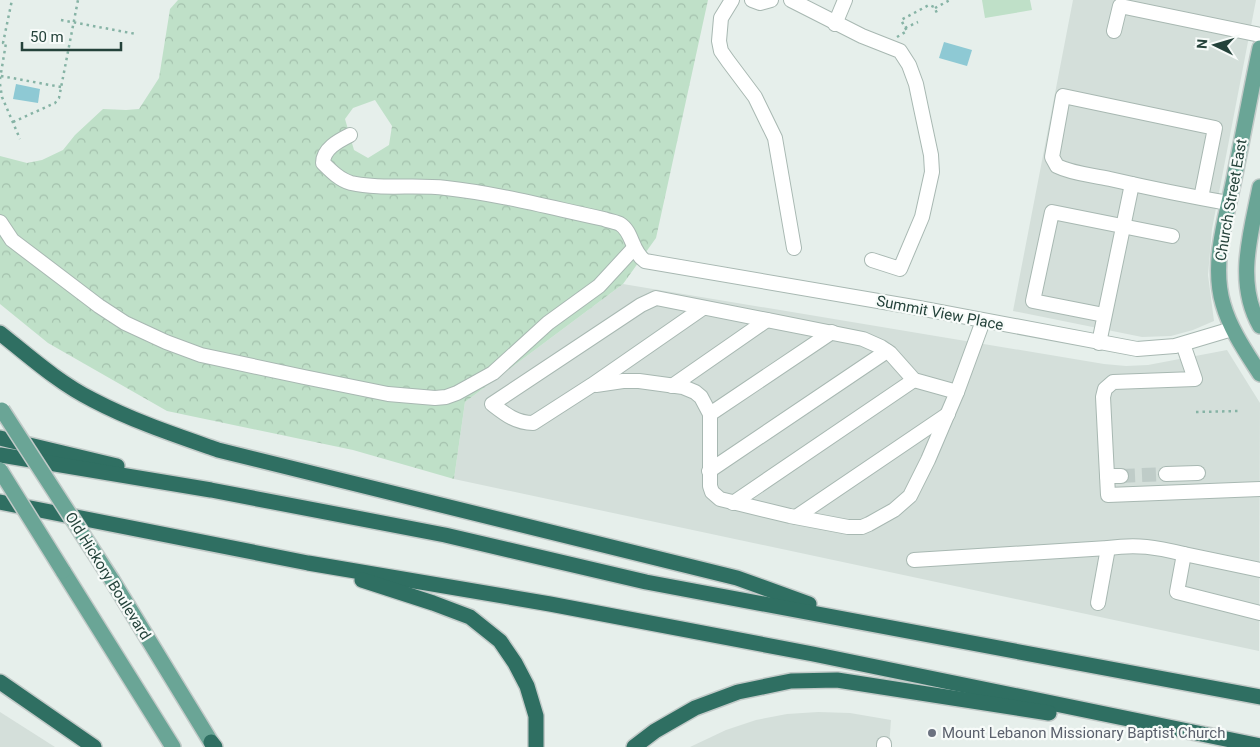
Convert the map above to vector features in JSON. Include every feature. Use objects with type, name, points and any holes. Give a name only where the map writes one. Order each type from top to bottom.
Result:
[{"type":"highway","points":[[0,333],[51,374],[92,400],[145,424],[218,450],[737,578],[853,619]]},
{"type":"highway","points":[[0,438],[75,455],[210,490]]},
{"type":"highway","points":[[0,456],[210,490],[445,535],[646,582],[853,619],[1260,697]]},
{"type":"highway","points":[[0,502],[308,563],[550,604],[814,654],[1260,746]]},
{"type":"highway","points":[[308,563],[433,602],[470,617],[500,642],[515,663],[527,686],[536,716],[536,747]]},
{"type":"highway","points":[[634,747],[655,731],[695,708],[738,692],[791,681],[837,680],[1224,739]]},
{"type":"highway","points":[[0,682],[94,747]]},
{"type":"main road","name":"Church Street East","points":[[1260,50],[1228,203],[1221,244],[1219,277],[1223,303],[1232,329],[1260,374]]},
{"type":"main road","name":"Church Street East","points":[[1260,187],[1246,268],[1249,296],[1255,317],[1260,326]]},
{"type":"main road","name":"Old Hickory Boulevard","points":[[1,408],[112,580],[213,745]]},
{"type":"main road","points":[[0,470],[173,747]]},
{"type":"street","points":[[732,0],[720,18],[719,41],[728,61],[755,97],[775,138],[794,248]]},
{"type":"street","points":[[752,0],[760,3],[771,0]]},
{"type":"street","points":[[791,0],[835,24],[900,51],[909,65],[916,84],[932,172],[922,218],[900,269],[872,260]]},
{"type":"street","points":[[835,24],[845,0]]},
{"type":"street","points":[[1114,31],[1120,6],[1260,35]]},
{"type":"street","points":[[1201,198],[1215,128],[1063,96],[1053,147],[1052,157],[1055,164],[1069,170],[1132,184],[1201,198],[1228,203]]},
{"type":"street","points":[[0,222],[12,240],[99,306],[125,323],[166,342],[202,355],[295,376],[388,394],[435,398],[446,397],[493,373],[548,323],[604,282],[634,248],[627,231],[620,224],[604,219],[497,196],[446,188],[349,183],[328,168],[323,163],[323,158],[327,150],[350,135]]},
{"type":"street","points":[[1099,343],[1132,184]]},
{"type":"street","points":[[1104,315],[1033,301],[1052,212],[1172,236]]},
{"type":"street","name":"Summit View Place","points":[[634,248],[638,256],[646,261],[919,308],[1144,350],[1166,348],[1232,329]]},
{"type":"street","points":[[703,308],[592,385],[533,423],[515,420],[492,404],[641,305],[656,298],[863,339],[887,351],[914,380],[957,392]]},
{"type":"street","points":[[672,386],[768,320]]},
{"type":"street","points":[[592,385],[639,381],[689,389],[695,392],[705,402],[710,414],[710,486],[712,492],[720,500],[796,517],[855,527],[869,524],[894,510],[913,491],[948,414],[983,321]]},
{"type":"street","points":[[710,414],[832,332]]},
{"type":"street","points":[[1182,344],[1195,379],[1112,382],[1104,393],[1114,476],[1108,495],[1260,489]]},
{"type":"street","points":[[709,471],[887,351]]},
{"type":"street","points":[[733,503],[914,380]]},
{"type":"street","points":[[796,517],[948,414]]},
{"type":"street","points":[[1166,474],[1198,473]]},
{"type":"street","points":[[914,560],[1131,545],[1151,546],[1260,570]]},
{"type":"street","points":[[1098,603],[1108,548]]},
{"type":"street","points":[[1184,554],[1176,592],[1260,613]]},
{"type":"path","points":[[12,0],[3,43],[6,43],[0,77],[61,87]]},
{"type":"path","points":[[13,122],[55,104],[59,98],[78,0]]},
{"type":"path","points":[[935,8],[950,0]]},
{"type":"path","points":[[884,44],[907,31],[901,20],[929,5],[935,8],[938,15]]},
{"type":"path","points":[[61,20],[136,34]]},
{"type":"path","points":[[905,28],[918,22]]},
{"type":"path","points":[[0,84],[2,97],[20,139]]},
{"type":"path","points":[[1196,412],[1239,412]]},
{"type":"shaded area","points":[[1073,0],[1256,0],[1212,229],[1208,275],[1214,321],[1193,330],[1171,336],[1142,337],[1013,311]]},
{"type":"shaded area","points":[[623,284],[1104,364],[1148,365],[1227,350],[1260,403],[1259,651],[454,479],[465,402]]},
{"type":"shaded area","points":[[0,712],[55,747],[0,747]]},
{"type":"shaded area","points":[[818,712],[850,713],[891,720],[889,747],[690,747],[726,730],[756,720],[787,714]]},
{"type":"green space","points":[[178,0],[708,0],[656,238],[623,284],[465,402],[454,479],[353,450],[167,411],[48,343],[0,304],[0,156],[27,163],[42,160],[63,150],[75,135],[103,109],[139,109],[159,78],[170,9]],"holes":[[[375,100],[392,126],[389,145],[368,158],[354,150],[345,119],[353,108]]]},
{"type":"green space","points":[[982,0],[1030,0],[1032,10],[985,18]]},
{"type":"water","points":[[944,42],[972,50],[967,66],[939,58]]},
{"type":"water","points":[[16,84],[40,89],[38,103],[13,99]]},
{"type":"tunnel","points":[[1121,476],[1166,474]]},
{"type":"place","name":"Mount Lebanon Missionary Baptist Church","points":[[932,733]]}]
